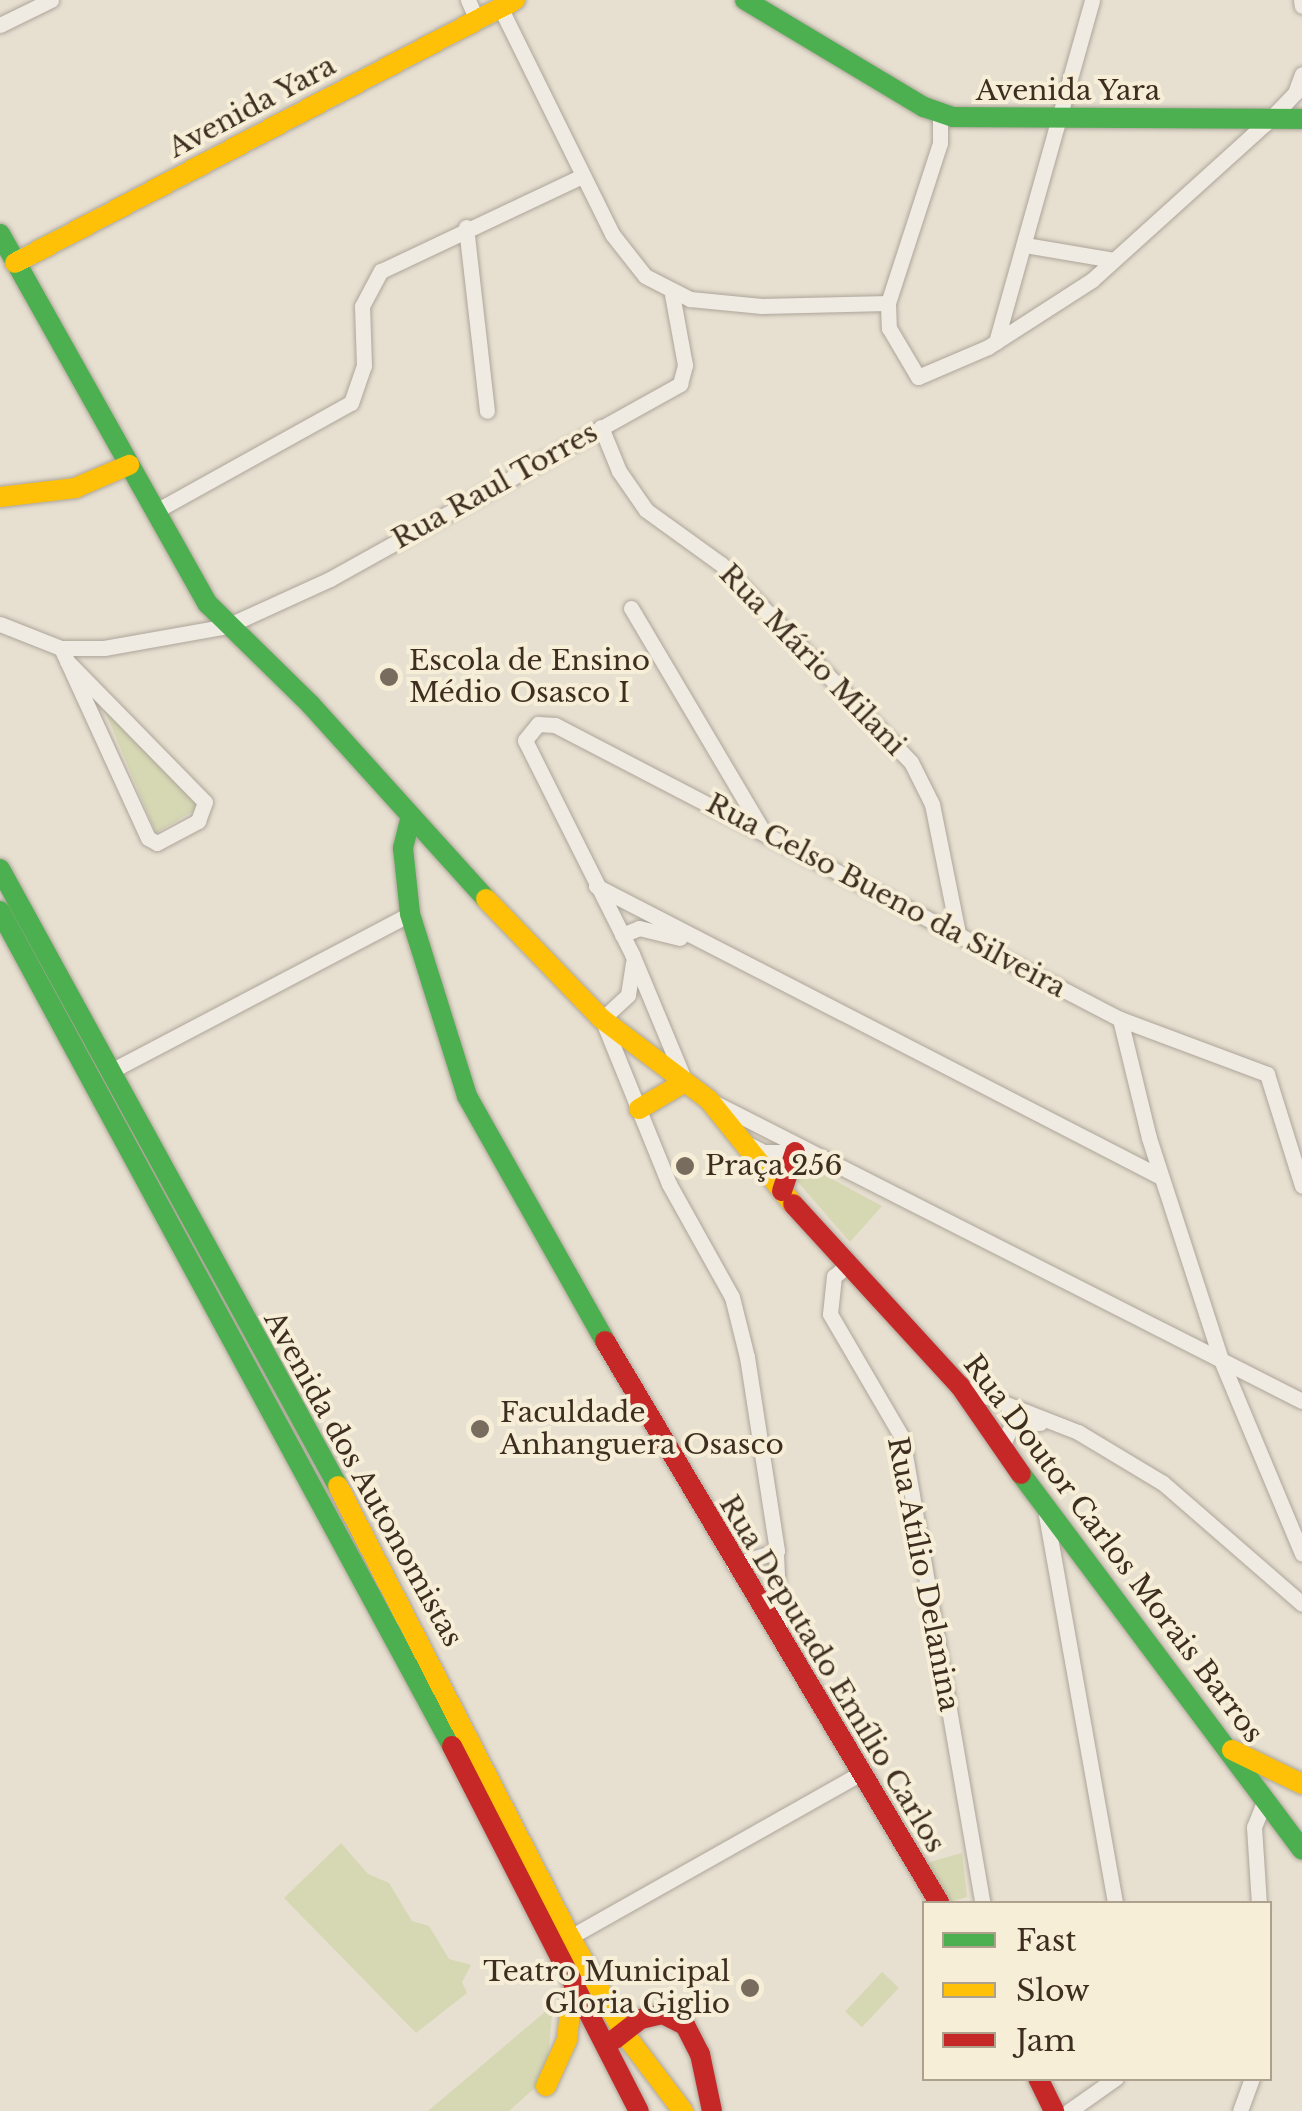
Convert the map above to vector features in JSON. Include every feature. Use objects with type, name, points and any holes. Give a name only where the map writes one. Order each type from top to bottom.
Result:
[{"type":"street","points":[[0,25],[51,0]]},
{"type":"street","name":"Avenida Yara","points":[[745,0],[940,114],[968,120],[1302,119]]},
{"type":"street","points":[[996,342],[1092,0]]},
{"type":"street","points":[[507,4],[582,176],[634,265],[672,294],[762,306],[888,303]]},
{"type":"street","name":"Avenida Yara","points":[[15,263],[472,9],[507,4]]},
{"type":"street","points":[[940,114],[940,142],[888,303],[889,328],[918,378],[996,342],[1114,260],[1272,118],[1295,93],[1302,74]]},
{"type":"street","points":[[940,142],[968,120]]},
{"type":"street","points":[[154,512],[351,403],[362,381],[362,306],[371,280],[466,227],[582,176]]},
{"type":"street","points":[[466,227],[487,411]]},
{"type":"street","points":[[0,234],[154,512],[226,626],[310,704],[410,820]]},
{"type":"street","points":[[1024,245],[1114,260]]},
{"type":"street","name":"Rua Raul Torres","points":[[64,655],[226,626],[330,579],[683,380],[672,294]]},
{"type":"street","name":"Rua Mário Milani","points":[[601,427],[619,471],[646,510],[721,564],[911,762],[932,804],[947,857],[958,933]]},
{"type":"street","points":[[0,497],[75,488],[129,465]]},
{"type":"street","points":[[632,608],[763,831]]},
{"type":"street","points":[[0,624],[64,655],[205,802],[198,821],[157,843],[148,838],[64,655]]},
{"type":"street","name":"Rua Celso Bueno da Silveira","points":[[596,886],[525,740],[538,724],[555,725],[1120,1019],[1205,1056],[1258,1070],[1273,1084],[1302,1186]]},
{"type":"street","name":"Rua Deputado Emílio Carlos","points":[[410,820],[403,848],[410,914],[467,1096],[734,1565],[938,1901]]},
{"type":"street","name":"Rua Doutor Carlos Morais Barros","points":[[410,820],[602,1019],[709,1100],[847,1266],[960,1386],[1004,1444],[1046,1511],[1302,1850]]},
{"type":"street","name":"Avenida dos Autonomistas","points":[[0,869],[419,1633],[570,1937],[624,2033],[683,2111]]},
{"type":"street","points":[[596,886],[657,1009],[685,1082],[639,1109]]},
{"type":"street","points":[[596,886],[702,946],[1161,1178]]},
{"type":"street","name":"Avenida dos Autonomistas","points":[[0,912],[408,1660],[602,2049],[639,2111]]},
{"type":"street","points":[[109,1072],[410,914]]},
{"type":"street","points":[[622,934],[650,929],[702,946]]},
{"type":"street","points":[[632,954],[628,995],[602,1019],[668,1184],[739,1316],[776,1554],[780,1642]]},
{"type":"street","points":[[628,995],[657,1009]]},
{"type":"street","points":[[1120,1019],[1161,1178],[1221,1360],[1302,1554]]},
{"type":"street","points":[[709,1100],[825,1154],[1302,1401]]},
{"type":"street","points":[[738,1137],[764,1152],[825,1154]]},
{"type":"street","points":[[782,1191],[795,1152]]},
{"type":"street","name":"Rua Atílio Delanina","points":[[847,1266],[834,1276],[830,1314],[902,1437],[982,1901]]},
{"type":"street","points":[[960,1386],[1078,1432],[1186,1500],[1302,1604]]},
{"type":"street","points":[[1004,1444],[1014,1423],[1078,1432]]},
{"type":"street","points":[[1046,1511],[1114,1901]]},
{"type":"street","points":[[734,1565],[776,1554]]},
{"type":"street","points":[[1229,1749],[1302,1787]]},
{"type":"street","points":[[570,1937],[861,1774]]},
{"type":"street","points":[[1259,1901],[1254,1827],[1266,1798],[1302,1787]]},
{"type":"street","points":[[546,2086],[567,2040],[572,1990]]},
{"type":"street","points":[[602,2049],[663,2014],[685,2025],[700,2054],[712,2111]]},
{"type":"street","points":[[1039,2081],[1054,2111]]},
{"type":"street","points":[[1068,2111],[1112,2081]]},
{"type":"street","points":[[1240,2111],[1251,2081]]},
{"type":"green space","points":[[102,704],[200,807],[156,833]]},
{"type":"green space","points":[[806,1165],[882,1206],[850,1242],[797,1181]]},
{"type":"green space","points":[[341,1843],[368,1874],[389,1883],[412,1921],[429,1926],[449,1959],[471,1965],[462,1982],[467,1993],[416,2033],[284,1898]]},
{"type":"green space","points":[[962,1853],[967,1897],[949,1901],[926,1863]]},
{"type":"green space","points":[[882,1972],[899,1988],[862,2027],[845,2011]]},
{"type":"green space","points":[[553,2005],[546,2078],[509,2111],[428,2111]]},
{"type":"traffic: fast","points":[[745,0],[924,107],[953,117],[1302,119]]},
{"type":"traffic: fast","points":[[0,234],[208,604],[310,704],[486,899]]},
{"type":"traffic: fast","points":[[410,820],[403,848],[410,914],[467,1096],[605,1341]]},
{"type":"traffic: fast","points":[[0,869],[338,1486]]},
{"type":"traffic: fast","points":[[0,911],[452,1746]]},
{"type":"traffic: fast","points":[[1021,1474],[1302,1850]]},
{"type":"traffic: slow","points":[[15,263],[515,0]]},
{"type":"traffic: slow","points":[[0,497],[75,488],[129,465]]},
{"type":"traffic: slow","points":[[486,899],[602,1019],[709,1100],[793,1204]]},
{"type":"traffic: slow","points":[[639,1109],[685,1082]]},
{"type":"traffic: slow","points":[[338,1486],[570,1937],[624,2033],[683,2111]]},
{"type":"traffic: slow","points":[[1232,1750],[1302,1784]]},
{"type":"traffic: slow","points":[[546,2086],[567,2040],[572,1994]]},
{"type":"traffic: jam","points":[[782,1191],[795,1152]]},
{"type":"traffic: jam","points":[[793,1204],[960,1386],[1021,1474]]},
{"type":"traffic: jam","points":[[605,1341],[938,1901]]},
{"type":"traffic: jam","points":[[452,1746],[639,2111]]},
{"type":"traffic: jam","points":[[615,2039],[641,2019],[663,2014],[685,2025],[700,2054],[712,2111]]},
{"type":"traffic: jam","points":[[1039,2081],[1054,2111]]},
{"type":"place","name":"Escola de Ensino Médio Osasco I","points":[[389,677]]},
{"type":"place","name":"Praça 256","points":[[685,1166]]},
{"type":"place","name":"Faculdade Anhanguera Osasco","points":[[480,1429]]},
{"type":"place","name":"Teatro Municipal Gloria Giglio","points":[[750,1988]]}]
